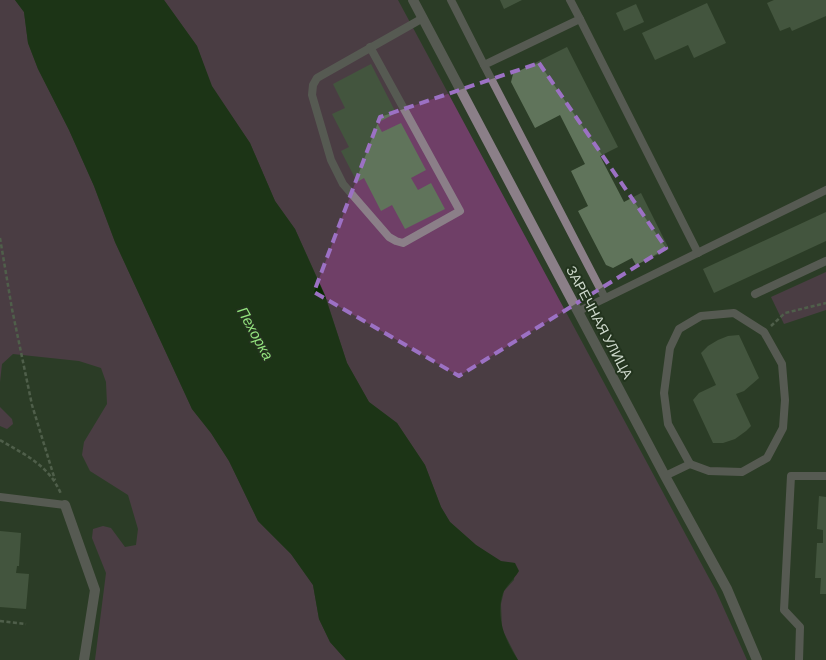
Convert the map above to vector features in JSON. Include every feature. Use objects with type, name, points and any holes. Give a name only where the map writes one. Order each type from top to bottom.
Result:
[{"type":"street","name":"ЗАРЕЧНАЯ УЛИЦА","points":[[413,0],[665,476],[727,589],[757,660]]},
{"type":"street","points":[[65,505],[95,590],[84,660]]},
{"type":"lane","points":[[451,0],[605,298]]},
{"type":"lane","points":[[570,0],[698,253]]},
{"type":"lane","points":[[370,47],[460,211],[404,242],[396,241],[389,237],[343,184],[329,154],[312,95],[313,85],[317,78],[370,47],[423,18]]},
{"type":"lane","points":[[484,65],[580,19]]},
{"type":"lane","points":[[579,311],[826,190]]},
{"type":"lane","points":[[755,294],[826,261]]},
{"type":"lane","points":[[734,313],[764,332],[782,364],[785,400],[783,428],[767,458],[742,472],[709,471],[690,464],[668,424],[664,393],[670,348],[679,329],[701,316],[734,313]]},
{"type":"lane","points":[[665,476],[690,464]]},
{"type":"lane","points":[[799,660],[800,627],[784,610],[791,476],[826,476]]},
{"type":"lane","points":[[0,497],[65,505]]},
{"type":"path","points":[[0,238],[12,309],[32,405],[55,480],[65,505]]},
{"type":"path","points":[[764,332],[785,313],[826,303]]},
{"type":"path","points":[[0,440],[40,464],[55,480]]},
{"type":"path","points":[[0,621],[26,624]]},
{"type":"highlighted area","points":[[539,63],[666,248],[459,376],[314,292],[380,117]]},
{"type":"shaded area","points":[[0,0],[15,0],[24,12],[28,43],[38,69],[69,130],[94,186],[115,242],[192,409],[211,433],[229,461],[258,521],[291,554],[313,585],[319,619],[330,642],[346,660],[95,660],[106,573],[92,538],[93,529],[103,526],[111,528],[125,547],[136,545],[138,529],[128,495],[90,471],[82,455],[84,442],[107,404],[106,382],[101,368],[79,361],[13,354],[2,364],[0,382]]},
{"type":"shaded area","points":[[164,0],[398,0],[716,591],[747,660],[518,660],[502,629],[501,604],[504,591],[514,580],[515,563],[501,562],[476,545],[450,522],[441,507],[425,465],[397,423],[369,402],[347,363],[325,295],[295,229],[275,201],[250,143],[211,86],[197,46]]},
{"type":"shaded area","points":[[826,272],[826,310],[784,324],[771,297]]},
{"type":"shaded area","points":[[0,407],[12,419],[13,424],[7,429],[0,426]]},
{"type":"water","name":"Пехорка","points":[[15,0],[164,0],[197,46],[212,86],[250,143],[275,201],[295,229],[325,296],[347,363],[369,402],[397,423],[425,465],[441,507],[450,522],[476,545],[501,561],[515,563],[519,571],[503,593],[500,610],[505,637],[518,660],[346,660],[330,642],[319,619],[313,585],[291,554],[258,521],[229,461],[211,433],[192,409],[115,242],[94,186],[69,130],[38,69],[28,43],[24,12]]},
{"type":"building","points":[[500,0],[522,0],[504,9]]},
{"type":"building","points":[[774,0],[826,0],[826,16],[792,31],[790,27],[780,31],[767,3]]},
{"type":"building","points":[[707,3],[726,43],[694,58],[688,45],[655,60],[642,33]]},
{"type":"building","points":[[636,4],[644,22],[624,31],[616,13]]},
{"type":"building","points":[[567,47],[618,147],[600,156],[624,202],[641,193],[669,249],[636,265],[632,258],[613,268],[606,265],[578,211],[588,206],[571,171],[585,164],[560,115],[535,128],[511,82],[513,74]]},
{"type":"building","points":[[371,64],[396,113],[377,123],[382,132],[401,123],[426,170],[411,178],[418,190],[431,183],[445,209],[405,229],[392,205],[381,211],[364,178],[357,182],[341,151],[349,147],[332,114],[345,108],[333,84]]},
{"type":"building","points":[[826,212],[826,241],[714,293],[703,269]]},
{"type":"building","points":[[739,335],[759,378],[744,391],[736,394],[751,426],[735,439],[723,443],[713,443],[693,400],[699,393],[716,385],[701,353],[718,340],[728,336]]},
{"type":"building","points":[[819,496],[826,497],[826,594],[820,594],[821,578],[815,578],[817,543],[823,543],[823,530],[817,529]]},
{"type":"building","points":[[0,531],[21,533],[19,566],[17,566],[16,573],[29,574],[26,609],[0,607]]}]
